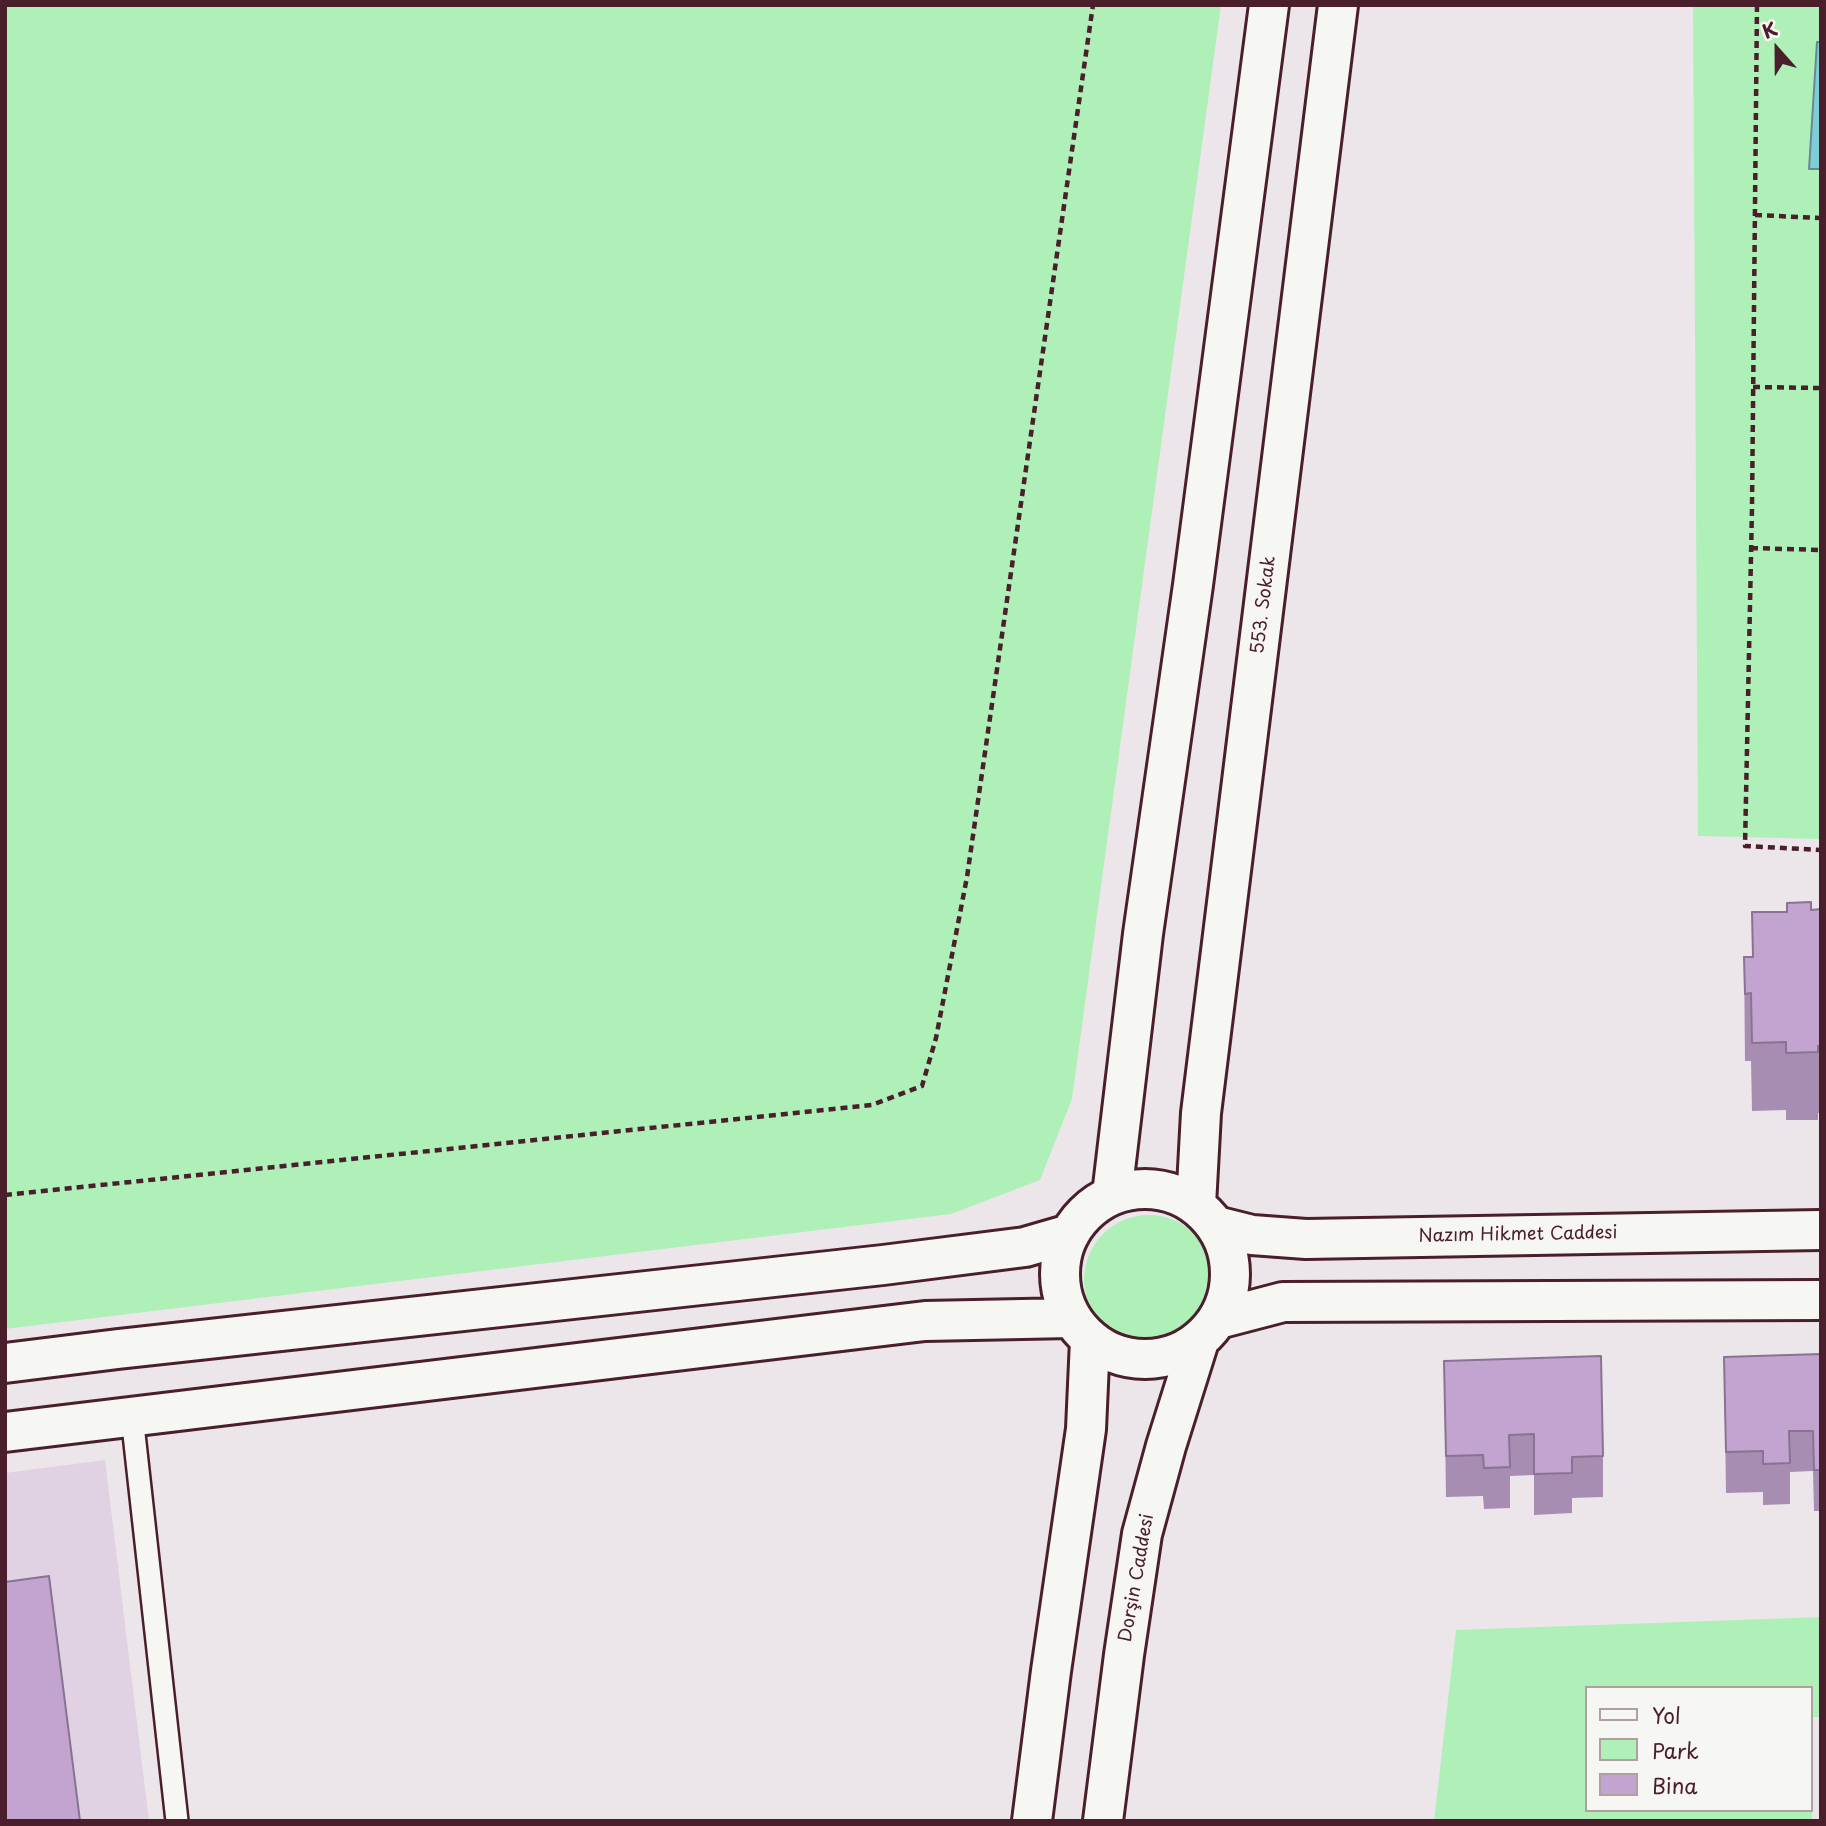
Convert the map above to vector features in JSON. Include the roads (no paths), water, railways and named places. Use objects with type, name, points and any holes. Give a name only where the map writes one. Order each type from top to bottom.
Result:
[{"type":"main road","points":[[1112,1195],[1143,934],[1195,571],[1269,5]]},
{"type":"main road","name":"553. Sokak","points":[[1206,1216],[1203,1099],[1338,5]]},
{"type":"main road","points":[[1032,1821],[1086,1429],[1081,1329],[1061,1291],[1060,1262],[1070,1234],[1088,1211],[1112,1195],[1140,1189],[1170,1192],[1206,1216],[1227,1248],[1231,1272],[1228,1297],[1208,1330]]},
{"type":"main road","name":"Nazım Hikmet Caddesi","points":[[1206,1216],[1252,1235],[1306,1239],[1821,1230]]},
{"type":"main road","points":[[5,1363],[883,1265],[1025,1247],[1070,1234]]},
{"type":"main road","points":[[5,1432],[925,1321],[1081,1329],[1115,1354],[1144,1360],[1173,1354],[1208,1330],[1283,1302],[1821,1300]]},
{"type":"main road","name":"Dorşin Caddesi","points":[[1103,1821],[1142,1534],[1166,1446],[1208,1330]]},
{"type":"lane","points":[[132,1416],[177,1821]]},
{"type":"water","points":[[1817,42],[1821,42],[1821,169],[1809,169]]}]
